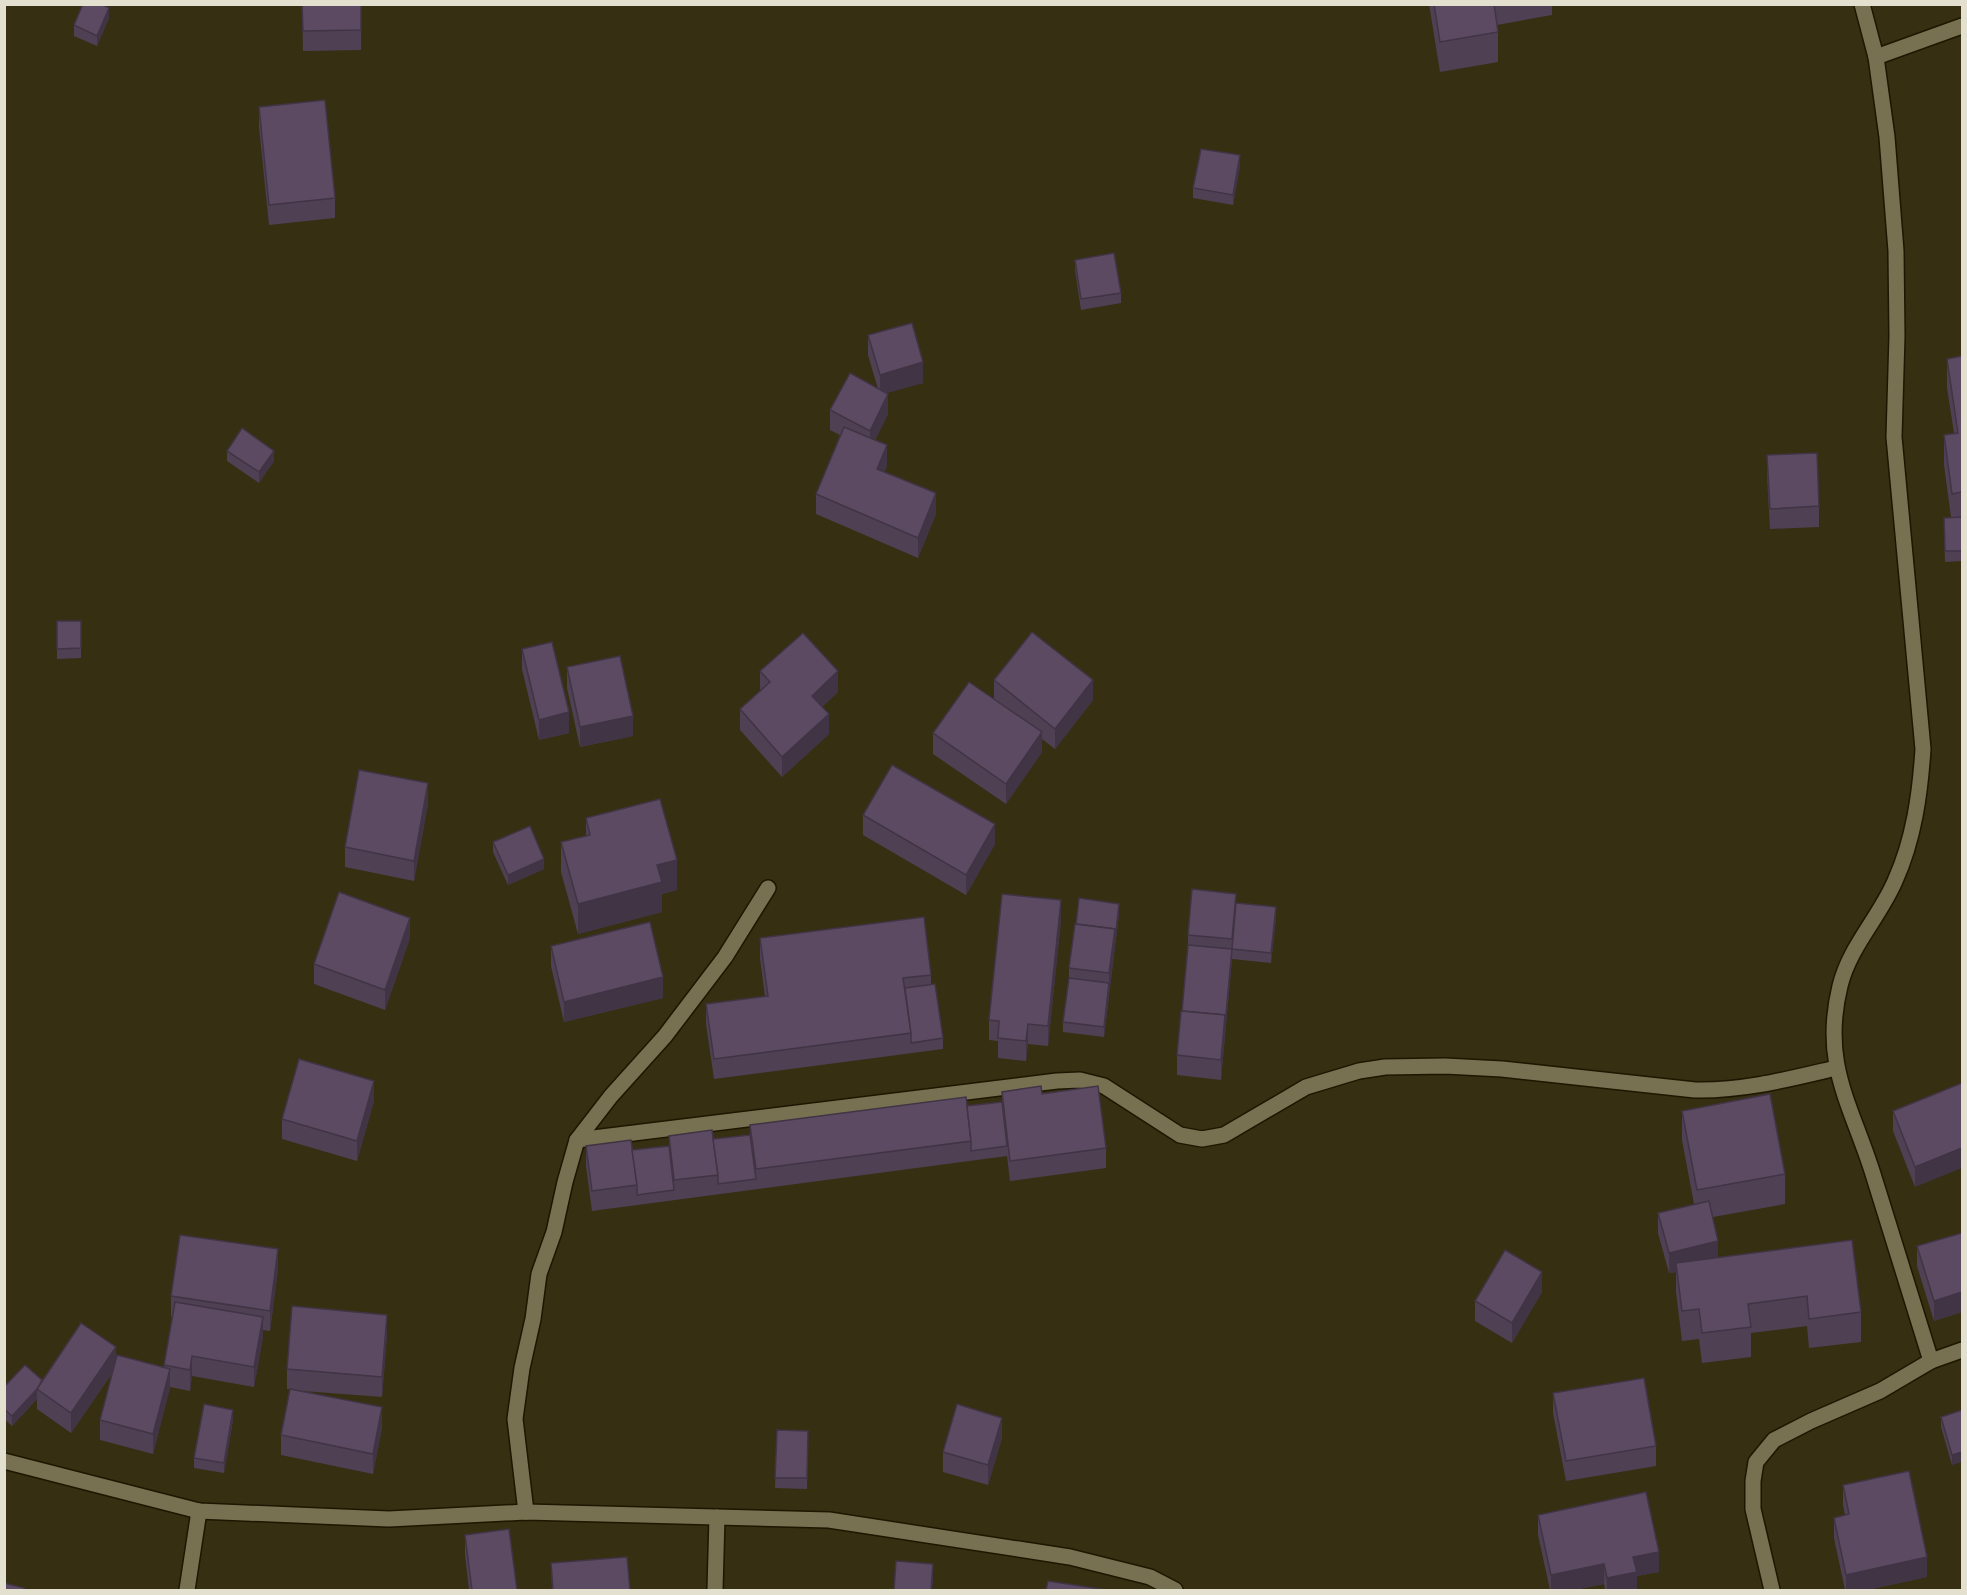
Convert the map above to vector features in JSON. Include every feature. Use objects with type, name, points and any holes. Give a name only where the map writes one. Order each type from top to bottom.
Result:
[{"type":"street","points":[[1862,4],[1876,57],[1887,137],[1896,251],[1897,336],[1894,437],[1923,749],[1921,788],[1907,852],[1895,883],[1847,962],[1835,1012],[1834,1041],[1836,1068],[1842,1092],[1871,1168],[1931,1361]]},
{"type":"street","points":[[1876,57],[1962,26]]},
{"type":"street","points":[[526,1512],[515,1419],[539,1274],[554,1232],[577,1140],[611,1096],[665,1036],[692,1001],[725,957],[768,888]]},
{"type":"street","points":[[577,1140],[1080,1080],[1104,1086],[1180,1135],[1202,1140],[1224,1135],[1306,1087],[1359,1071],[1385,1068],[1445,1065],[1695,1090],[1717,1090],[1766,1084],[1836,1068]]},
{"type":"street","points":[[1772,1590],[1753,1509],[1756,1462],[1774,1440],[1880,1391],[1931,1361],[1962,1350]]},
{"type":"street","points":[[4,1461],[199,1512],[389,1519],[526,1512],[829,1520],[1070,1557],[1149,1577],[1175,1590]]},
{"type":"street","points":[[187,1590],[199,1512]]},
{"type":"street","points":[[716,1590],[717,1517]]},
{"type":"building","points":[[83,4],[102,4],[109,8],[97,36],[74,25]]},
{"type":"building","points":[[302,4],[361,4],[361,30],[303,31]]},
{"type":"building","points":[[1434,4],[1494,4],[1498,32],[1440,42]]},
{"type":"building","points":[[325,100],[335,198],[269,205],[259,107]]},
{"type":"building","points":[[1201,149],[1240,155],[1233,195],[1193,188]]},
{"type":"building","points":[[1114,253],[1121,293],[1081,299],[1075,260]]},
{"type":"building","points":[[912,323],[923,362],[880,375],[868,335]]},
{"type":"building","points":[[1962,356],[1962,492],[1952,494],[1944,435],[1958,433],[1947,359]]},
{"type":"building","points":[[850,373],[888,394],[870,431],[830,410]]},
{"type":"building","points":[[844,427],[887,445],[877,469],[936,493],[918,538],[816,494]]},
{"type":"building","points":[[242,428],[274,451],[259,472],[227,451]]},
{"type":"building","points":[[1817,453],[1819,506],[1770,509],[1767,455]]},
{"type":"building","points":[[1962,517],[1962,551],[1945,551],[1944,518]]},
{"type":"building","points":[[57,621],[81,621],[81,648],[57,649]]},
{"type":"building","points":[[1032,632],[1093,680],[1055,729],[994,680]]},
{"type":"building","points":[[803,633],[838,671],[812,696],[829,714],[782,757],[740,709],[770,682],[760,671]]},
{"type":"building","points":[[552,642],[569,712],[539,720],[522,649]]},
{"type":"building","points":[[620,656],[633,716],[580,727],[567,667]]},
{"type":"building","points":[[969,682],[1042,732],[1006,784],[933,733]]},
{"type":"building","points":[[892,765],[995,824],[966,875],[863,815]]},
{"type":"building","points":[[359,770],[428,783],[414,861],[345,847]]},
{"type":"building","points":[[660,799],[677,860],[657,865],[662,882],[578,904],[561,842],[590,835],[586,818]]},
{"type":"building","points":[[530,826],[544,859],[508,875],[493,842]]},
{"type":"building","points":[[1192,889],[1236,894],[1232,939],[1188,935]]},
{"type":"building","points":[[339,892],[410,918],[385,990],[314,964]]},
{"type":"building","points":[[1002,894],[1061,900],[1048,1026],[1028,1024],[1026,1041],[998,1038],[999,1021],[989,1020]]},
{"type":"building","points":[[1079,898],[1119,904],[1115,939],[1115,929],[1076,924]]},
{"type":"building","points":[[1236,903],[1276,907],[1271,953],[1232,949]]},
{"type":"building","points":[[924,917],[931,975],[903,978],[911,1033],[714,1059],[706,1004],[768,996],[760,938]]},
{"type":"building","points":[[650,922],[663,977],[564,1002],[551,946]]},
{"type":"building","points":[[1075,924],[1115,929],[1109,973],[1069,968]]},
{"type":"building","points":[[1188,945],[1232,949],[1225,1025],[1225,1015],[1182,1011]]},
{"type":"building","points":[[1069,978],[1109,983],[1104,1027],[1063,1022]]},
{"type":"building","points":[[935,984],[943,1038],[911,1043],[905,988]]},
{"type":"building","points":[[1181,1011],[1225,1015],[1221,1060],[1177,1055]]},
{"type":"building","points":[[299,1059],[374,1081],[357,1141],[282,1119]]},
{"type":"building","points":[[1962,1083],[1962,1148],[1915,1167],[1893,1111]]},
{"type":"building","points":[[1041,1086],[1042,1094],[1098,1086],[1106,1148],[1010,1161],[1002,1092]]},
{"type":"building","points":[[1770,1094],[1785,1174],[1697,1190],[1682,1111]]},
{"type":"building","points":[[966,1097],[971,1141],[756,1169],[750,1125]]},
{"type":"building","points":[[1002,1102],[1007,1146],[971,1151],[967,1106]]},
{"type":"building","points":[[712,1130],[718,1175],[674,1180],[669,1136]]},
{"type":"building","points":[[750,1135],[756,1179],[718,1184],[713,1139]]},
{"type":"building","points":[[631,1140],[637,1185],[592,1191],[586,1146]]},
{"type":"building","points":[[669,1146],[674,1190],[637,1195],[632,1150]]},
{"type":"building","points":[[1709,1201],[1718,1241],[1669,1253],[1658,1213]]},
{"type":"building","points":[[1962,1233],[1962,1292],[1934,1301],[1917,1246]]},
{"type":"building","points":[[180,1235],[278,1249],[270,1311],[171,1296]]},
{"type":"building","points":[[1852,1240],[1861,1312],[1809,1319],[1807,1296],[1748,1304],[1751,1327],[1702,1333],[1699,1309],[1682,1311],[1676,1263]]},
{"type":"building","points":[[1505,1250],[1542,1272],[1512,1323],[1475,1301]]},
{"type":"building","points":[[175,1302],[263,1317],[254,1367],[192,1356],[190,1370],[164,1365]]},
{"type":"building","points":[[292,1306],[387,1315],[382,1377],[287,1369]]},
{"type":"building","points":[[81,1323],[116,1347],[71,1413],[37,1389]]},
{"type":"building","points":[[117,1355],[170,1369],[153,1434],[100,1420]]},
{"type":"building","points":[[25,1365],[42,1380],[37,1389],[12,1416],[4,1409],[4,1387]]},
{"type":"building","points":[[1644,1378],[1656,1446],[1566,1461],[1553,1393]]},
{"type":"building","points":[[290,1389],[382,1407],[373,1454],[281,1435]]},
{"type":"building","points":[[204,1404],[233,1410],[224,1463],[194,1458]]},
{"type":"building","points":[[957,1404],[1002,1418],[988,1465],[943,1452]]},
{"type":"building","points":[[1962,1410],[1962,1452],[1952,1455],[1941,1417]]},
{"type":"building","points":[[777,1430],[808,1431],[807,1478],[775,1478]]},
{"type":"building","points":[[1909,1471],[1927,1557],[1846,1575],[1834,1518],[1849,1514],[1843,1485]]},
{"type":"building","points":[[1646,1492],[1659,1552],[1633,1557],[1637,1572],[1607,1578],[1604,1564],[1551,1575],[1538,1515]]},
{"type":"building","points":[[509,1529],[517,1590],[472,1590],[465,1535]]},
{"type":"building","points":[[627,1557],[630,1590],[553,1590],[551,1563]]},
{"type":"building","points":[[896,1561],[933,1564],[931,1590],[894,1590]]},
{"type":"building","points":[[1048,1581],[1107,1590],[1046,1590]]},
{"type":"building","points":[[4,1583],[24,1588],[24,1590],[4,1590]]}]
